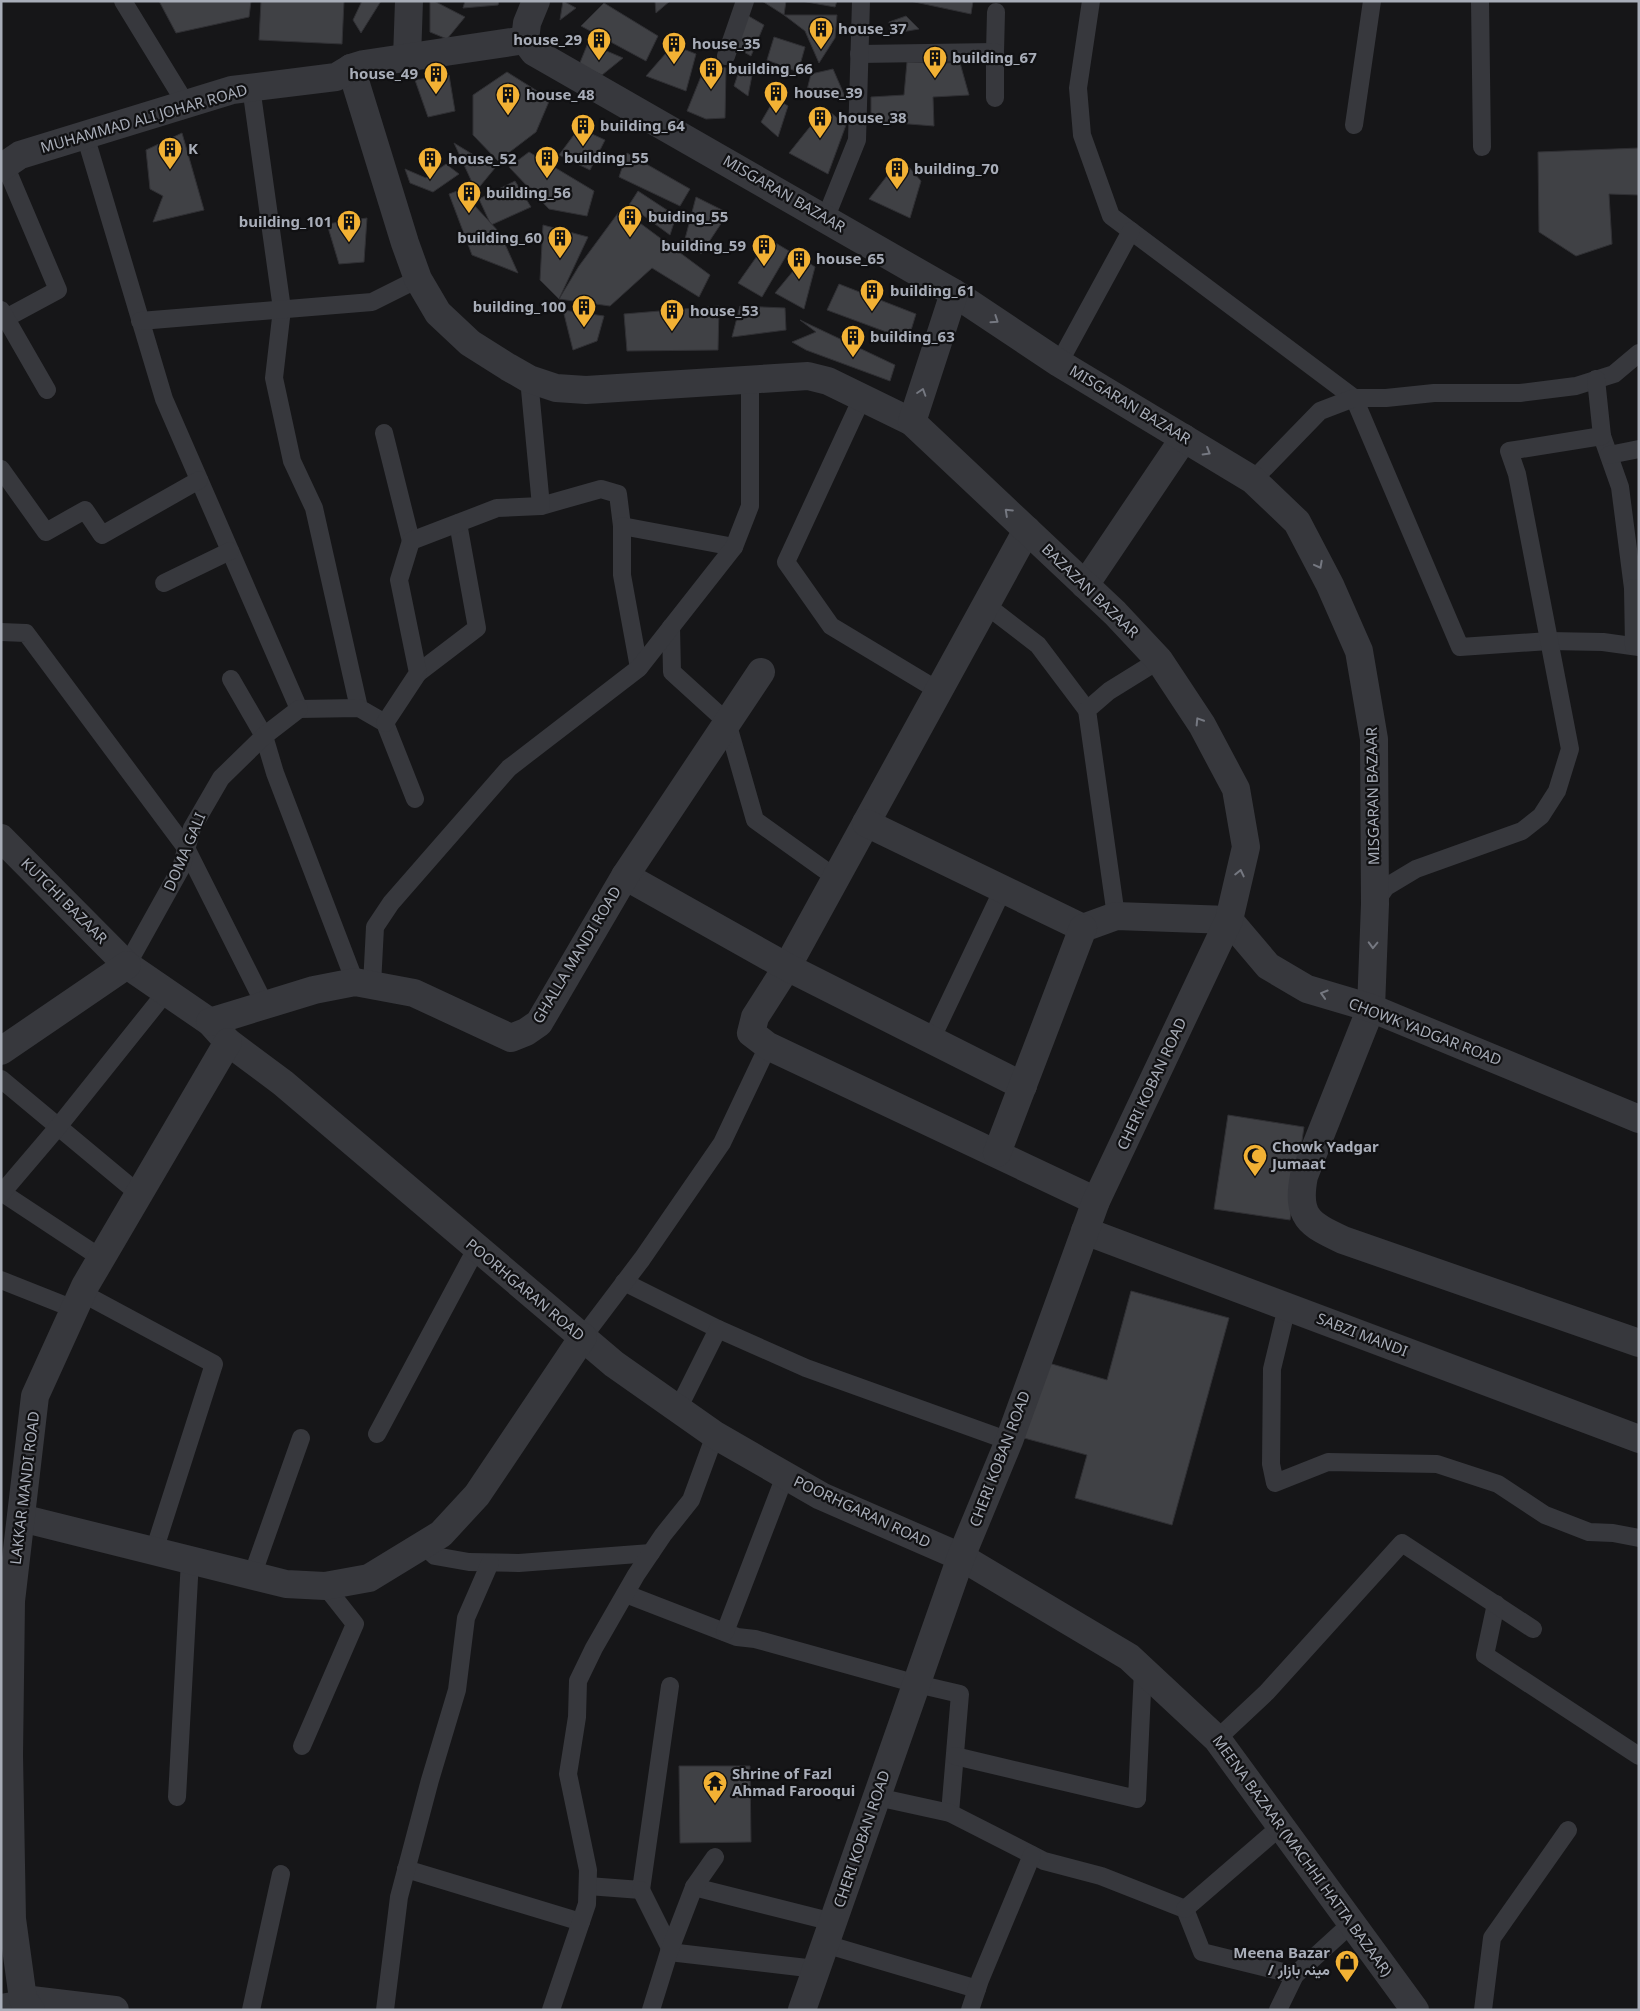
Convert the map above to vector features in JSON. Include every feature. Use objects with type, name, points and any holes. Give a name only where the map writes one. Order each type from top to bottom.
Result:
[{"type":"street","points":[[407,58],[409,1]]},
{"type":"street","points":[[525,40],[527,23],[536,1]]},
{"type":"street","name":"MUHAMMAD ALI JOHAR ROAD","points":[[3,166],[20,155],[232,90],[336,76],[351,68],[525,40]]},
{"type":"street","name":"MISGARAN BAZAAR","points":[[525,40],[534,52],[954,293],[1059,363],[1253,480],[1297,522],[1330,585],[1359,651],[1374,739],[1374,904],[1371,1008]]},
{"type":"street","name":"BAZAZAN BAZAAR","points":[[351,68],[418,279],[438,313],[470,343],[529,379],[556,388],[586,390],[750,378],[808,376],[828,381],[912,422],[1116,613],[1159,660],[1202,725],[1236,790],[1246,847],[1229,920]]},
{"type":"street","points":[[912,422],[954,293]]},
{"type":"street","points":[[1085,585],[1184,438]]},
{"type":"street","points":[[1027,530],[787,967],[755,1017],[751,1033],[768,1046],[1096,1201]]},
{"type":"street","name":"GHALLA MANDI ROAD","points":[[210,1022],[314,990],[363,984],[414,993],[511,1038],[526,1032],[539,1023],[625,876],[761,672]]},
{"type":"street","points":[[866,823],[1083,928],[1116,916],[1229,920]]},
{"type":"street","name":"KUTCHI BAZAAR","points":[[1,838],[128,965]]},
{"type":"street","points":[[625,876],[787,967],[1023,1086]]},
{"type":"street","name":"CHOWK YADGAR ROAD","points":[[1229,920],[1268,966],[1307,989],[1371,1008],[1639,1119]]},
{"type":"street","name":"CHERI KOBAN ROAD","points":[[802,2010],[961,1557],[1009,1441],[1096,1201],[1229,920]]},
{"type":"street","points":[[997,1153],[1083,928]]},
{"type":"street","points":[[1,1051],[128,965]]},
{"type":"street","name":"POORHGARAN ROAD","points":[[128,965],[210,1022],[228,1042],[282,1083],[614,1364],[715,1435],[785,1476],[821,1496],[961,1557]]},
{"type":"street","points":[[1371,1008],[1304,1176],[1300,1193],[1303,1212],[1309,1221],[1315,1227],[1343,1240],[1639,1343]]},
{"type":"street","name":"LAKKAR MANDI ROAD","points":[[18,2004],[5,1790],[6,1638],[11,1601],[8,1566],[36,1396],[78,1301],[101,1258],[228,1042]]},
{"type":"street","name":"SABZI MANDI","points":[[1085,1231],[1639,1439]]},
{"type":"street","points":[[14,1523],[154,1551],[286,1584],[325,1586],[369,1578],[441,1534],[477,1495],[583,1338]]},
{"type":"street","name":"MEENA BAZAAR (MACHHI HATTA BAZAAR)","points":[[961,1557],[1129,1658],[1217,1739],[1415,2010]]},
{"type":"street","points":[[18,2004],[115,2010]]},
{"type":"lane","points":[[123,1],[186,104]]},
{"type":"lane","points":[[726,56],[745,1]]},
{"type":"lane","points":[[826,218],[857,140],[861,1]]},
{"type":"lane","points":[[1091,1],[1078,88],[1082,135],[1111,216],[1354,398],[1460,647],[1549,641],[1603,642],[1636,647],[1636,588],[1620,487],[1602,436],[1596,380]]},
{"type":"lane","points":[[1354,125],[1372,1]]},
{"type":"lane","points":[[1480,1],[1482,147]]},
{"type":"lane","points":[[995,98],[996,12]]},
{"type":"lane","points":[[859,54],[995,52]]},
{"type":"lane","points":[[251,87],[282,309],[274,378],[292,461],[314,508],[359,708]]},
{"type":"lane","points":[[85,135],[164,399],[299,709],[359,708],[384,723],[414,799]]},
{"type":"lane","points":[[3,166],[58,290],[4,314],[46,390]]},
{"type":"lane","points":[[1059,363],[1131,231]]},
{"type":"lane","points":[[140,321],[372,302],[418,279]]},
{"type":"lane","points":[[1253,480],[1320,411],[1354,398],[1386,398],[1434,393],[1520,393],[1576,386],[1614,374],[1631,365],[1639,353]]},
{"type":"lane","points":[[363,984],[375,927],[391,903],[509,768],[639,668],[734,548],[750,506],[750,378]]},
{"type":"lane","points":[[529,379],[541,506]]},
{"type":"lane","points":[[862,398],[786,562],[831,626],[939,691]]},
{"type":"lane","points":[[384,433],[411,541],[400,580],[418,673]]},
{"type":"lane","points":[[1374,904],[1386,886],[1416,869],[1522,831],[1541,816],[1557,791],[1570,748],[1517,474],[1509,451],[1602,436]]},
{"type":"lane","points":[[1609,455],[1639,449]]},
{"type":"lane","points":[[1,469],[46,532],[85,510],[102,535],[199,480]]},
{"type":"lane","points":[[411,541],[497,508],[541,506],[601,489],[618,494],[622,526],[622,575],[639,668]]},
{"type":"lane","points":[[384,723],[418,673],[477,628],[458,523]]},
{"type":"lane","points":[[622,526],[734,548]]},
{"type":"lane","points":[[164,583],[230,551]]},
{"type":"lane","points":[[986,605],[1038,645],[1087,710],[1116,916]]},
{"type":"lane","points":[[671,627],[672,672],[727,722],[755,820],[836,878]]},
{"type":"lane","points":[[1,632],[26,633],[186,848],[265,1005]]},
{"type":"lane","points":[[1087,710],[1109,691],[1159,660]]},
{"type":"lane","points":[[230,679],[264,736],[275,773],[363,984]]},
{"type":"lane","name":"DOMA GALI","points":[[128,965],[181,868],[192,828],[220,778],[264,736],[299,709]]},
{"type":"lane","points":[[931,1040],[1002,889]]},
{"type":"lane","points":[[101,1258],[2,1193],[58,1127],[166,992]]},
{"type":"lane","points":[[583,1338],[722,1143],[768,1046]]},
{"type":"lane","points":[[1,1079],[139,1194]]},
{"type":"lane","points":[[377,1434],[476,1248]]},
{"type":"lane","points":[[1,1280],[78,1301],[214,1364],[154,1551]]},
{"type":"lane","points":[[624,1282],[718,1329],[806,1368],[1009,1441]]},
{"type":"lane","points":[[1287,1307],[1272,1369],[1271,1464],[1275,1483],[1328,1462],[1437,1464],[1498,1484],[1545,1515],[1589,1532],[1614,1533],[1639,1538]]},
{"type":"lane","points":[[678,1409],[718,1329]]},
{"type":"lane","points":[[551,2010],[587,1904],[588,1870],[568,1774],[577,1717],[578,1681],[594,1648],[651,1553],[691,1500],[715,1435]]},
{"type":"lane","points":[[252,1576],[301,1438]]},
{"type":"lane","points":[[725,1632],[785,1476]]},
{"type":"lane","points":[[1217,1739],[1267,1692],[1402,1543],[1533,1629]]},
{"type":"lane","points":[[423,1545],[435,1556],[469,1562],[490,1563],[519,1563],[651,1553]]},
{"type":"lane","points":[[177,1797],[190,1560]]},
{"type":"lane","points":[[385,2010],[399,1897],[458,1690],[466,1618],[490,1563]]},
{"type":"lane","points":[[302,1746],[355,1624],[325,1586]]},
{"type":"lane","points":[[626,1594],[725,1632],[960,1694],[950,1813]]},
{"type":"lane","points":[[1496,1604],[1486,1655],[1639,1756]]},
{"type":"lane","points":[[955,1756],[1137,1799],[1142,1670]]},
{"type":"lane","points":[[669,1950],[641,1890],[670,1686]]},
{"type":"lane","points":[[877,1797],[950,1813],[1044,1861],[1101,1876],[1185,1909],[1202,1952],[1295,1975]]},
{"type":"lane","points":[[1185,1909],[1281,1826]]},
{"type":"lane","points":[[1483,2010],[1492,1938],[1568,1830]]},
{"type":"lane","points":[[970,2010],[1032,1854]]},
{"type":"lane","points":[[651,2010],[669,1950],[694,1887],[715,1857]]},
{"type":"lane","points":[[406,1869],[581,1922]]},
{"type":"lane","points":[[250,2010],[280,1874]]},
{"type":"lane","points":[[588,1886],[641,1890]]},
{"type":"lane","points":[[694,1887],[824,1945],[977,1989]]},
{"type":"lane","points":[[1278,2010],[1295,1975],[1352,1923]]},
{"type":"lane","points":[[669,1950],[824,1945]]},
{"type":"building","points":[[159,1],[251,1],[249,17],[176,33]]},
{"type":"building","points":[[261,1],[344,1],[342,44],[259,40]]},
{"type":"building","points":[[362,1],[381,1],[361,33],[353,20]]},
{"type":"building","points":[[430,1],[434,1],[465,17],[447,39],[430,32]]},
{"type":"building","points":[[465,1],[499,1],[498,5],[463,8]]},
{"type":"building","points":[[563,1],[576,8],[560,20]]},
{"type":"building","points":[[655,1],[670,1],[656,13]]},
{"type":"building","points":[[762,1],[786,1],[784,15]]},
{"type":"building","points":[[801,1],[837,1],[835,7]]},
{"type":"building","points":[[910,1],[973,1],[971,14]]},
{"type":"building","points":[[604,3],[658,36],[646,61],[581,26]]},
{"type":"building","points":[[745,14],[764,25],[751,56],[735,47]]},
{"type":"building","name":"house_37","points":[[784,15],[837,15],[835,38],[819,63],[805,31]]},
{"type":"building","points":[[906,16],[919,29],[890,34],[889,22]]},
{"type":"building","points":[[774,37],[805,47],[798,72],[767,60]]},
{"type":"building","name":"house_29","points":[[588,43],[623,58],[602,75],[579,65]]},
{"type":"building","name":"house_35","points":[[673,45],[696,54],[686,91],[646,76]]},
{"type":"building","name":"building_67","points":[[907,62],[960,63],[969,95],[933,97],[934,126],[871,121],[871,97],[904,95]]},
{"type":"building","name":"building_66","points":[[706,64],[726,68],[725,118],[706,119],[687,111]]},
{"type":"building","points":[[740,68],[753,70],[748,96],[734,86]]},
{"type":"building","points":[[833,69],[846,99],[805,98],[811,74]]},
{"type":"building","name":"house_48","points":[[507,72],[550,99],[536,132],[498,161],[473,135],[473,95]]},
{"type":"building","name":"house_49","points":[[449,75],[455,111],[428,117],[415,80]]},
{"type":"building","name":"house_39","points":[[775,98],[788,106],[778,137],[761,122]]},
{"type":"building","name":"house_38","points":[[825,108],[846,125],[828,174],[789,153]]},
{"type":"building","name":"building_64","points":[[579,128],[605,140],[590,170],[559,155]]},
{"type":"building","name":"K","points":[[182,133],[204,210],[153,222],[163,196],[150,189],[146,150]]},
{"type":"building","points":[[454,143],[495,168],[476,191]]},
{"type":"building","points":[[1639,148],[1639,195],[1609,194],[1612,244],[1576,256],[1539,232],[1538,152]]},
{"type":"building","name":"building_55","points":[[529,152],[594,191],[587,216],[549,209],[509,167]]},
{"type":"building","points":[[627,153],[690,189],[680,206],[619,177]]},
{"type":"building","name":"building_70","points":[[901,158],[921,181],[910,218],[869,199]]},
{"type":"building","name":"house_52","points":[[446,164],[459,174],[433,192],[410,183],[405,169],[426,178]]},
{"type":"building","points":[[515,181],[531,207],[491,225],[479,199]]},
{"type":"building","name":"building_56","points":[[460,190],[500,233],[518,273],[472,255],[449,194]]},
{"type":"building","points":[[638,191],[676,216],[670,235],[629,205]]},
{"type":"building","points":[[696,197],[728,213],[701,254],[685,239]]},
{"type":"building","name":"buiding_55","points":[[621,209],[710,275],[699,297],[652,268],[610,306],[559,299],[579,266]]},
{"type":"building","name":"building_101","points":[[367,218],[364,262],[339,264],[327,224]]},
{"type":"building","name":"building_60","points":[[543,225],[588,237],[559,299],[540,280]]},
{"type":"building","name":"building_59","points":[[769,239],[789,251],[762,297],[738,283]]},
{"type":"building","name":"house_65","points":[[803,259],[815,267],[804,309],[775,293]]},
{"type":"building","name":"building_61","points":[[839,284],[916,314],[908,340],[827,310]]},
{"type":"building","name":"house_53","points":[[719,306],[718,350],[627,351],[624,314]]},
{"type":"building","points":[[740,306],[785,308],[786,330],[732,337]]},
{"type":"building","name":"building_100","points":[[563,310],[604,316],[597,341],[573,350]]},
{"type":"building","name":"building_63","points":[[800,320],[895,365],[890,381],[806,350],[792,342],[816,332]]},
{"type":"building","points":[[1228,1115],[1304,1127],[1290,1220],[1214,1209]]},
{"type":"building","points":[[1131,1291],[1229,1318],[1172,1525],[1075,1498],[1087,1455],[1024,1438],[1045,1362],[1107,1380]]},
{"type":"building","name":"Shrine of Fazl Ahmad Farooqui","points":[[679,1766],[750,1766],[751,1842],[680,1843]]},
{"type":"place","name":"house_37","points":[[821,50]]},
{"type":"place","name":"house_29","points":[[599,61]]},
{"type":"place","name":"house_35","points":[[674,65]]},
{"type":"place","name":"building_67","points":[[935,79]]},
{"type":"place","name":"building_66","points":[[711,90]]},
{"type":"place","name":"house_49","points":[[436,95]]},
{"type":"place","name":"house_39","points":[[776,114]]},
{"type":"place","name":"house_48","points":[[508,116]]},
{"type":"place","name":"house_38","points":[[820,139]]},
{"type":"place","name":"building_64","points":[[583,147]]},
{"type":"place","name":"K","points":[[170,170]]},
{"type":"place","name":"building_55","points":[[547,179]]},
{"type":"place","name":"house_52","points":[[430,180]]},
{"type":"place","name":"building_70","points":[[897,190]]},
{"type":"place","name":"building_56","points":[[469,214]]},
{"type":"place","name":"buiding_55","points":[[630,238]]},
{"type":"place","name":"building_101","points":[[349,243]]},
{"type":"place","name":"building_60","points":[[560,259]]},
{"type":"place","name":"building_59","points":[[764,267]]},
{"type":"place","name":"house_65","points":[[799,280]]},
{"type":"place","name":"building_61","points":[[872,312]]},
{"type":"place","name":"building_100","points":[[584,328]]},
{"type":"place","name":"house_53","points":[[672,332]]},
{"type":"place","name":"building_63","points":[[853,358]]},
{"type":"place","name":"Chowk Yadgar Jumaat","points":[[1255,1177]]},
{"type":"place","name":"Shrine of Fazl Ahmad Farooqui","points":[[715,1804]]},
{"type":"place","name":"Meena Bazar / مينہ بازار","points":[[1347,1983]]}]
